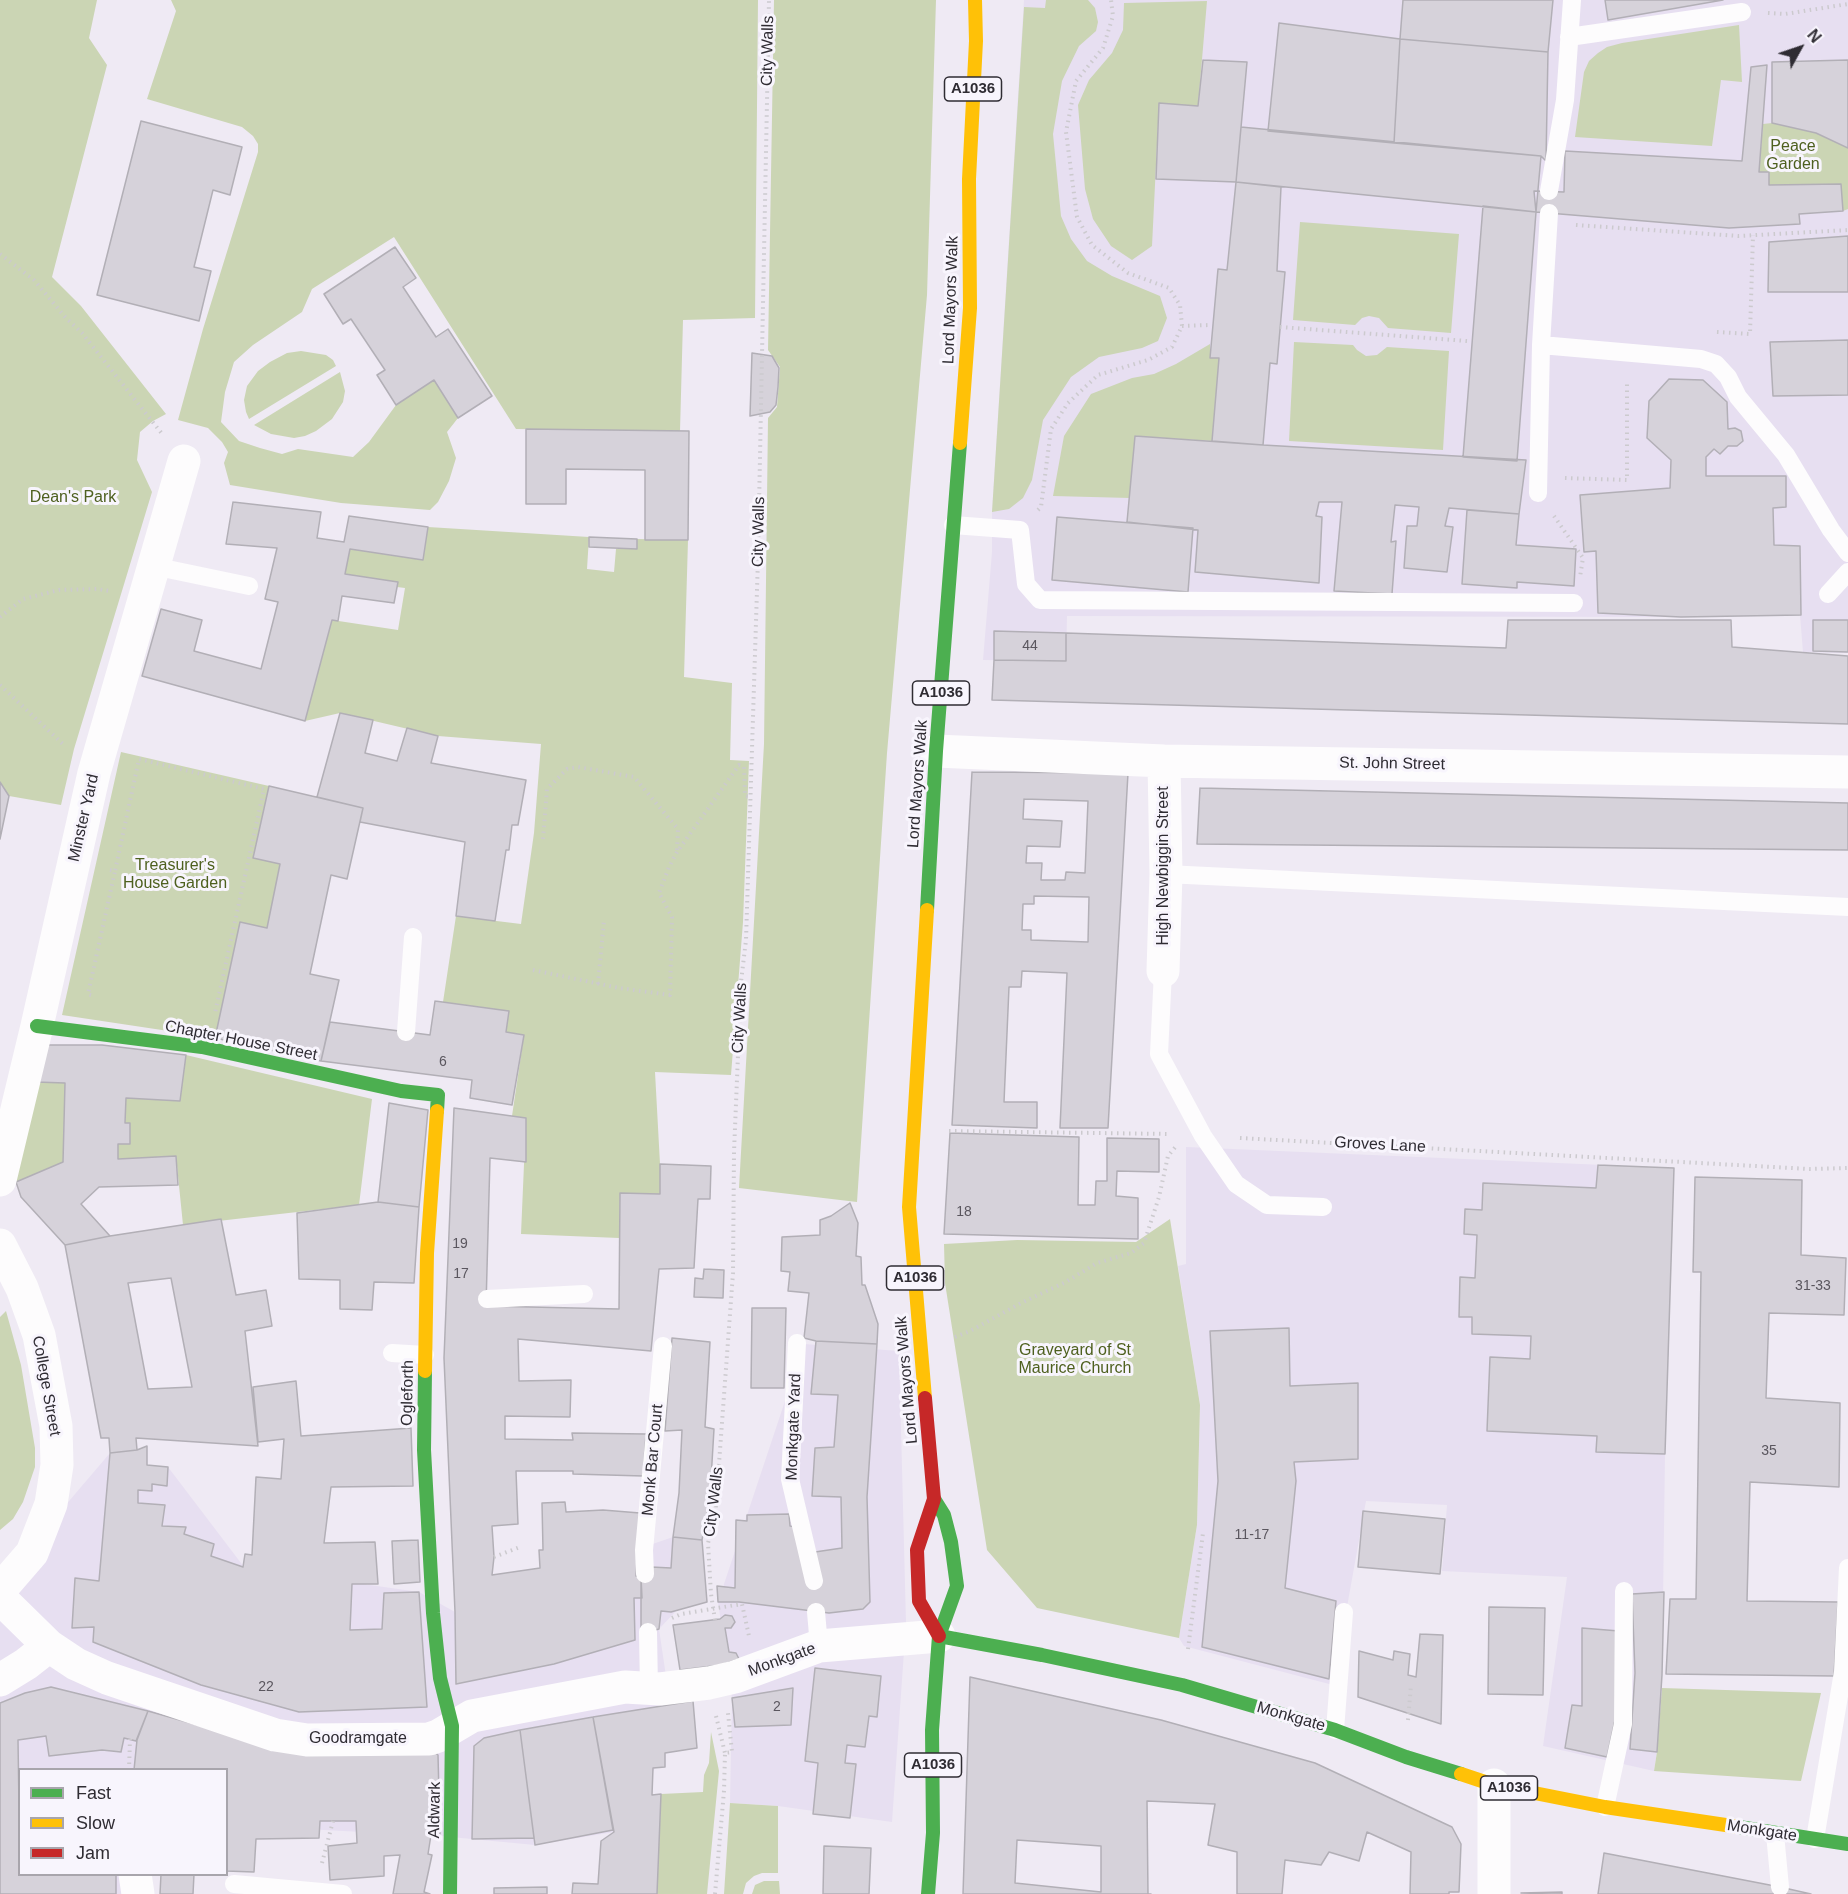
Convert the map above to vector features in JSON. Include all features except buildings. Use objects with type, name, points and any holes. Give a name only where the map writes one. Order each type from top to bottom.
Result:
[{"type":"main road","name":"Lord Mayors Walk","points":[[939,1636],[919,1601],[917,1551],[934,1499],[909,1207],[936,751],[970,308],[969,178],[976,41],[975,0]]},
{"type":"main road","name":"Chapter House Street","points":[[37,1026],[202,1047],[401,1091]]},
{"type":"main road","name":"Ogleforth","points":[[401,1091],[438,1095],[426,1253],[424,1450],[433,1613],[440,1678],[453,1726]]},
{"type":"main road","name":"Lord Mayors Walk","points":[[934,1499],[944,1515],[957,1586],[939,1636]]},
{"type":"main road","name":"Monkgate","points":[[939,1636],[1182,1685],[1335,1730],[1494,1785],[1605,1807],[1848,1844]]},
{"type":"main road","name":"A1036","points":[[928,1894],[933,1833],[932,1730],[939,1636]]},
{"type":"main road","name":"Aldwark","points":[[450,1894],[453,1726]]},
{"type":"street","name":"Minster Yard","points":[[0,1179],[94,772],[184,461]]},
{"type":"street","name":"St. John Street","points":[[936,751],[1164,761],[1848,772]]},
{"type":"street","name":"High Newbiggin Street","points":[[1163,971],[1166,874],[1164,761]]},
{"type":"street","name":"College Street","points":[[0,1245],[22,1288],[39,1335],[56,1426],[57,1465],[51,1504],[32,1553],[0,1590]]},
{"type":"street","name":"Goodramgate","points":[[0,1598],[48,1646],[76,1664],[107,1678],[275,1735],[307,1740],[429,1739],[472,1716],[625,1687],[731,1690]]},
{"type":"street","name":"Monkgate","points":[[731,1690],[819,1646],[939,1636]]},
{"type":"street","points":[[0,1680],[26,1664],[48,1646]]},
{"type":"street","points":[[1494,1785],[1494,1894]]},
{"type":"street","points":[[135,1876],[138,1894]]},
{"type":"lane","points":[[1549,191],[1565,100],[1572,0]]},
{"type":"lane","points":[[1569,37],[1742,12]]},
{"type":"lane","points":[[1538,485],[1541,345],[1548,218]]},
{"type":"lane","points":[[1541,345],[1701,359],[1716,364],[1728,377],[1738,397],[1786,455],[1831,530],[1848,553]]},
{"type":"lane","points":[[953,525],[1020,530],[1026,584],[1040,600],[1575,603]]},
{"type":"lane","points":[[153,566],[249,585]]},
{"type":"lane","points":[[1828,594],[1848,572]]},
{"type":"lane","points":[[1166,874],[1848,907]]},
{"type":"lane","points":[[406,1032],[413,937]]},
{"type":"lane","points":[[1163,971],[1159,1054],[1194,1135],[1236,1184],[1267,1205],[1323,1208]]},
{"type":"lane","points":[[401,1091],[402,1071]]},
{"type":"lane","points":[[426,1291],[446,1289]]},
{"type":"lane","points":[[487,1299],[584,1294]]},
{"type":"lane","name":"Monkgate Yard","points":[[797,1343],[790,1479],[814,1581]]},
{"type":"lane","name":"Monk Bar Court","points":[[645,1574],[644,1550],[663,1346]]},
{"type":"lane","points":[[392,1353],[425,1355]]},
{"type":"lane","points":[[1815,1839],[1843,1672],[1848,1568]]},
{"type":"lane","points":[[1605,1807],[1623,1724],[1624,1591]]},
{"type":"lane","points":[[816,1612],[819,1646]]},
{"type":"lane","points":[[1335,1730],[1344,1612]]},
{"type":"lane","points":[[648,1632],[649,1689]]},
{"type":"lane","points":[[1775,1834],[1780,1887]]},
{"type":"lane","points":[[234,1884],[343,1894]]},
{"type":"path","name":"City Walls","points":[[715,1620],[708,1543],[715,1518],[733,1273],[734,1152],[741,982],[746,940],[751,796],[769,0]]},
{"type":"path","points":[[1020,530],[1041,507],[1050,429],[1068,404],[1098,375],[1148,360],[1172,347],[1182,326],[1180,305],[1169,288],[1128,273],[1092,245],[1077,217],[1066,132],[1076,81],[1103,48],[1113,16],[1111,0]]},
{"type":"path","points":[[1742,12],[1785,14],[1848,4]]},
{"type":"path","points":[[1548,218],[1739,236],[1848,230]]},
{"type":"path","points":[[1706,331],[1750,334],[1753,235]]},
{"type":"path","points":[[0,254],[34,280],[82,333],[184,461]]},
{"type":"path","points":[[1182,326],[1209,325]]},
{"type":"path","points":[[1280,327],[1467,341]]},
{"type":"path","points":[[1575,603],[1583,558],[1538,485],[1626,480],[1628,352]]},
{"type":"path","points":[[0,617],[23,599],[59,590],[97,589],[121,593],[143,601]]},
{"type":"path","points":[[0,685],[94,772]]},
{"type":"path","points":[[100,997],[88,994],[139,759],[264,789],[213,1021]]},
{"type":"path","points":[[533,970],[598,984],[670,995],[672,917],[660,893],[677,852],[739,765],[744,767],[745,796],[751,796]]},
{"type":"path","points":[[543,839],[547,789],[567,769],[578,767],[634,777],[678,829],[677,852]]},
{"type":"path","points":[[75,859],[115,871]]},
{"type":"path","points":[[598,984],[604,920]]},
{"type":"path","name":"Groves Lane","points":[[913,1130],[1194,1135],[1810,1169],[1848,1168]]},
{"type":"path","points":[[921,1349],[970,1331],[1064,1283],[1097,1263],[1131,1253],[1144,1242],[1159,1197],[1168,1156],[1194,1135]]},
{"type":"path","points":[[1182,1685],[1203,1533]]},
{"type":"path","points":[[494,1557],[520,1547]]},
{"type":"path","points":[[668,1623],[674,1616],[742,1604],[750,1643]]},
{"type":"path","points":[[725,1753],[732,1752],[731,1690]]},
{"type":"path","points":[[715,1713],[725,1753],[715,1894]]},
{"type":"path","points":[[129,1768],[130,1740]]},
{"type":"path","points":[[311,1891],[325,1857],[333,1821]]},
{"type":"shaded area","points":[[1024,0],[1848,0],[1848,653],[1803,652],[1800,615],[1681,617],[1067,616],[1066,661],[983,660],[992,552],[992,512]]},
{"type":"shaded area","points":[[1186,1147],[1674,1168],[1665,1454],[1662,1675],[1654,1771],[1543,1746],[1567,1577],[1442,1571],[1447,1505],[1366,1501],[1333,1685],[1184,1646],[1179,1638],[1197,1525],[1200,1405],[1178,1266],[1186,1264]]},
{"type":"shaded area","points":[[804,1344],[899,1351],[906,1623],[892,1822],[778,1806],[730,1803],[732,1698],[718,1602]]},
{"type":"shaded area","points":[[110,1453],[147,1465],[168,1467],[244,1567],[419,1592],[455,1612],[673,1537],[702,1540],[707,1602],[678,1609],[659,1629],[670,1703],[693,1701],[697,1748],[665,1753],[614,1832],[535,1845],[440,1836],[228,1825],[228,1768],[18,1768],[18,1876],[127,1876],[124,1894],[0,1894],[0,1582]]},
{"type":"green space","name":"Dean's Park","points":[[0,0],[97,0],[89,38],[107,65],[52,277],[81,306],[166,414],[140,432],[137,460],[152,492],[74,749],[61,805],[9,796],[0,782]]},
{"type":"green space","points":[[171,0],[758,0],[755,318],[683,320],[680,431],[516,429],[394,237],[312,289],[302,312],[253,345],[234,362],[225,392],[221,422],[239,441],[282,454],[298,449],[353,457],[369,442],[396,405],[434,380],[458,418],[447,432],[456,458],[449,481],[438,502],[430,510],[341,503],[230,485],[224,463],[228,452],[222,442],[208,428],[178,420],[203,329],[258,152],[258,144],[253,136],[242,127],[147,99],[176,11]]},
{"type":"green space","points":[[774,0],[936,0],[927,295],[887,753],[857,1202],[739,1188],[764,744],[768,418],[777,407],[780,367],[768,350]]},
{"type":"green space","points":[[1046,0],[1088,0],[1095,8],[1098,22],[1096,31],[1079,46],[1062,81],[1053,134],[1061,216],[1071,239],[1087,261],[1112,276],[1160,296],[1167,318],[1158,341],[1142,348],[1099,357],[1071,377],[1043,420],[1032,480],[1023,498],[1009,509],[992,512],[1024,7],[1045,8]]},
{"type":"green space","points":[[1207,1],[1198,106],[1159,103],[1152,246],[1132,260],[1111,246],[1093,219],[1085,189],[1078,105],[1089,80],[1112,53],[1123,30],[1124,3]]},
{"type":"green space","points":[[1739,25],[1742,82],[1721,80],[1712,146],[1575,137],[1584,72],[1589,61],[1598,53],[1607,47],[1622,43]]},
{"type":"green space","name":"Peace Garden","points":[[1772,123],[1816,133],[1848,148],[1848,209],[1843,211],[1840,184],[1769,185],[1769,172],[1759,172],[1763,124]]},
{"type":"green space","points":[[1300,222],[1459,234],[1451,333],[1388,328],[1379,318],[1369,316],[1362,318],[1355,325],[1293,320]]},
{"type":"green space","points":[[1294,342],[1353,345],[1366,356],[1377,355],[1387,347],[1449,351],[1443,450],[1289,441]]},
{"type":"green space","points":[[1210,344],[1210,358],[1219,358],[1212,441],[1135,436],[1130,498],[1053,496],[1064,436],[1091,394],[1132,378],[1154,374]]},
{"type":"green space","points":[[301,351],[326,355],[333,360],[336,366],[249,419],[244,400],[247,386],[258,371],[287,353]]},
{"type":"green space","points":[[340,372],[345,391],[343,402],[332,419],[316,431],[294,438],[271,434],[254,425]]},
{"type":"green space","points":[[428,527],[589,537],[587,569],[614,572],[616,549],[637,549],[637,539],[688,540],[684,677],[732,683],[730,760],[749,761],[743,922],[731,1075],[655,1072],[660,1194],[620,1193],[619,1238],[521,1234],[526,1118],[512,1116],[524,1035],[506,1032],[509,1011],[443,1002],[456,916],[521,924],[534,833],[541,744],[438,736],[340,713],[305,721],[332,620],[398,630],[405,588],[397,587],[397,582],[345,574],[350,549],[422,560]]},
{"type":"green space","name":"Treasurer's House Garden","points":[[121,752],[269,786],[253,857],[280,864],[267,928],[240,922],[215,1038],[62,1015]]},
{"type":"green space","points":[[186,1055],[372,1099],[359,1205],[183,1225],[176,1156],[118,1159],[118,1144],[130,1144],[130,1124],[125,1123],[126,1098],[180,1101]]},
{"type":"green space","points":[[36,1082],[65,1083],[63,1162],[16,1182]]},
{"type":"green space","name":"Graveyard of St Maurice Church","points":[[1170,1219],[1200,1405],[1197,1525],[1179,1638],[1037,1608],[987,1550],[945,1283],[944,1244],[1017,1240],[1136,1242]]},
{"type":"green space","points":[[6,1311],[21,1365],[35,1448],[35,1467],[23,1502],[13,1519],[0,1530],[0,1317]]},
{"type":"green space","points":[[1662,1688],[1821,1693],[1801,1781],[1654,1771]]},
{"type":"green space","points":[[711,1732],[719,1771],[707,1894],[657,1894],[661,1794],[703,1792],[704,1775],[709,1763]]},
{"type":"green space","points":[[730,1803],[778,1806],[778,1873],[762,1873],[754,1876],[746,1883],[743,1894],[724,1894]]},
{"type":"green space","points":[[764,1881],[779,1881],[780,1894],[752,1894],[755,1885]]},
{"type":"traffic: fast","points":[[927,910],[936,751],[960,443]]},
{"type":"traffic: fast","points":[[37,1026],[202,1047],[401,1091],[438,1095],[437,1111]]},
{"type":"traffic: fast","points":[[425,1371],[424,1450],[433,1613],[440,1678],[452,1726],[450,1894]]},
{"type":"traffic: fast","points":[[928,1894],[933,1833],[932,1730],[939,1636],[957,1586],[951,1542],[944,1515],[934,1499]]},
{"type":"traffic: fast","points":[[939,1636],[1182,1685],[1335,1730],[1406,1757],[1461,1774]]},
{"type":"traffic: fast","points":[[1739,1827],[1848,1844]]},
{"type":"traffic: slow","points":[[960,443],[970,308],[969,179],[976,41],[975,0]]},
{"type":"traffic: slow","points":[[925,1398],[909,1207],[927,910]]},
{"type":"traffic: slow","points":[[425,1371],[427,1253],[437,1111]]},
{"type":"traffic: slow","points":[[1461,1774],[1494,1785],[1605,1807],[1739,1827]]},
{"type":"traffic: jam","points":[[925,1398],[934,1499],[917,1550],[919,1601],[939,1636]]}]
